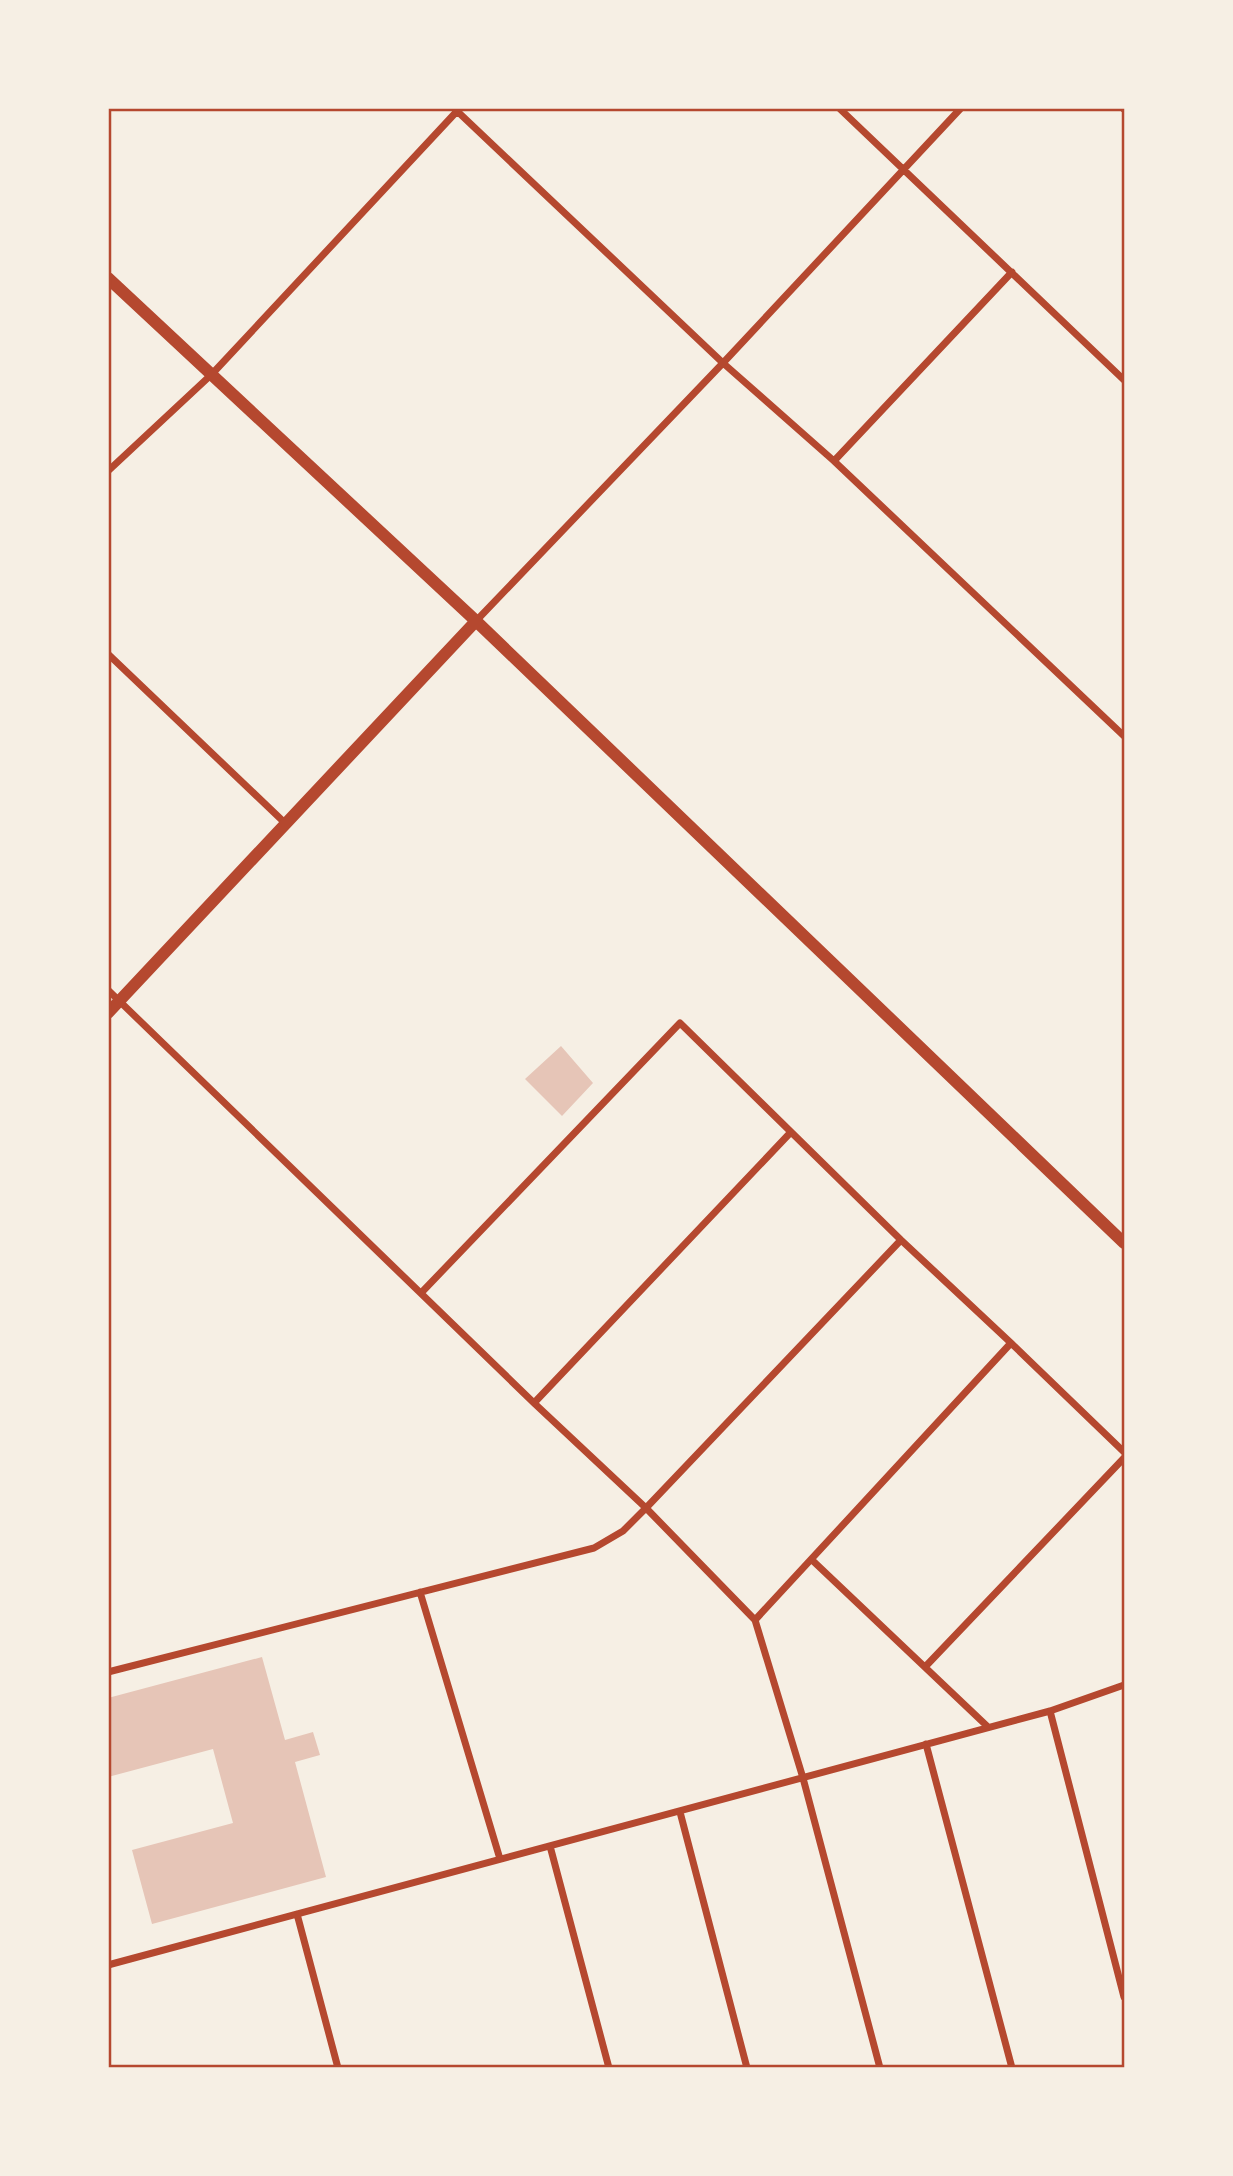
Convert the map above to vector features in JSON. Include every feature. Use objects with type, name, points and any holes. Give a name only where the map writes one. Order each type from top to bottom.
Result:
[{"type":"street","points":[[839,108],[1125,380]]},
{"type":"street","points":[[108,1013],[961,108]]},
{"type":"street","points":[[108,471],[212,374],[458,110],[723,363],[834,461],[1125,736]]},
{"type":"street","points":[[834,461],[1012,272]]},
{"type":"street","points":[[108,278],[477,621],[1125,1243]]},
{"type":"street","points":[[108,654],[287,824]]},
{"type":"street","points":[[108,990],[646,1508],[755,1620],[803,1778],[880,2067]]},
{"type":"street","points":[[422,1292],[680,1023],[901,1240],[1125,1452]]},
{"type":"street","points":[[534,1403],[791,1132]]},
{"type":"street","points":[[108,1672],[594,1548],[623,1531],[646,1508],[901,1240]]},
{"type":"street","points":[[755,1620],[1012,1343]]},
{"type":"street","points":[[925,1667],[1125,1458]]},
{"type":"street","points":[[812,1560],[988,1727]]},
{"type":"street","points":[[420,1592],[500,1859]]},
{"type":"street","points":[[108,1965],[1050,1711],[1125,1685]]},
{"type":"street","points":[[1050,1711],[1125,1997]]},
{"type":"street","points":[[926,1744],[1012,2067]]},
{"type":"street","points":[[680,1812],[747,2067]]},
{"type":"street","points":[[550,1846],[609,2067]]},
{"type":"street","points":[[297,1914],[338,2067]]},
{"type":"building","points":[[561,1046],[593,1083],[562,1116],[525,1079]]},
{"type":"building","points":[[262,1657],[285,1740],[313,1732],[320,1755],[295,1762],[326,1877],[152,1924],[132,1850],[233,1823],[213,1749],[108,1777],[108,1698]]}]
